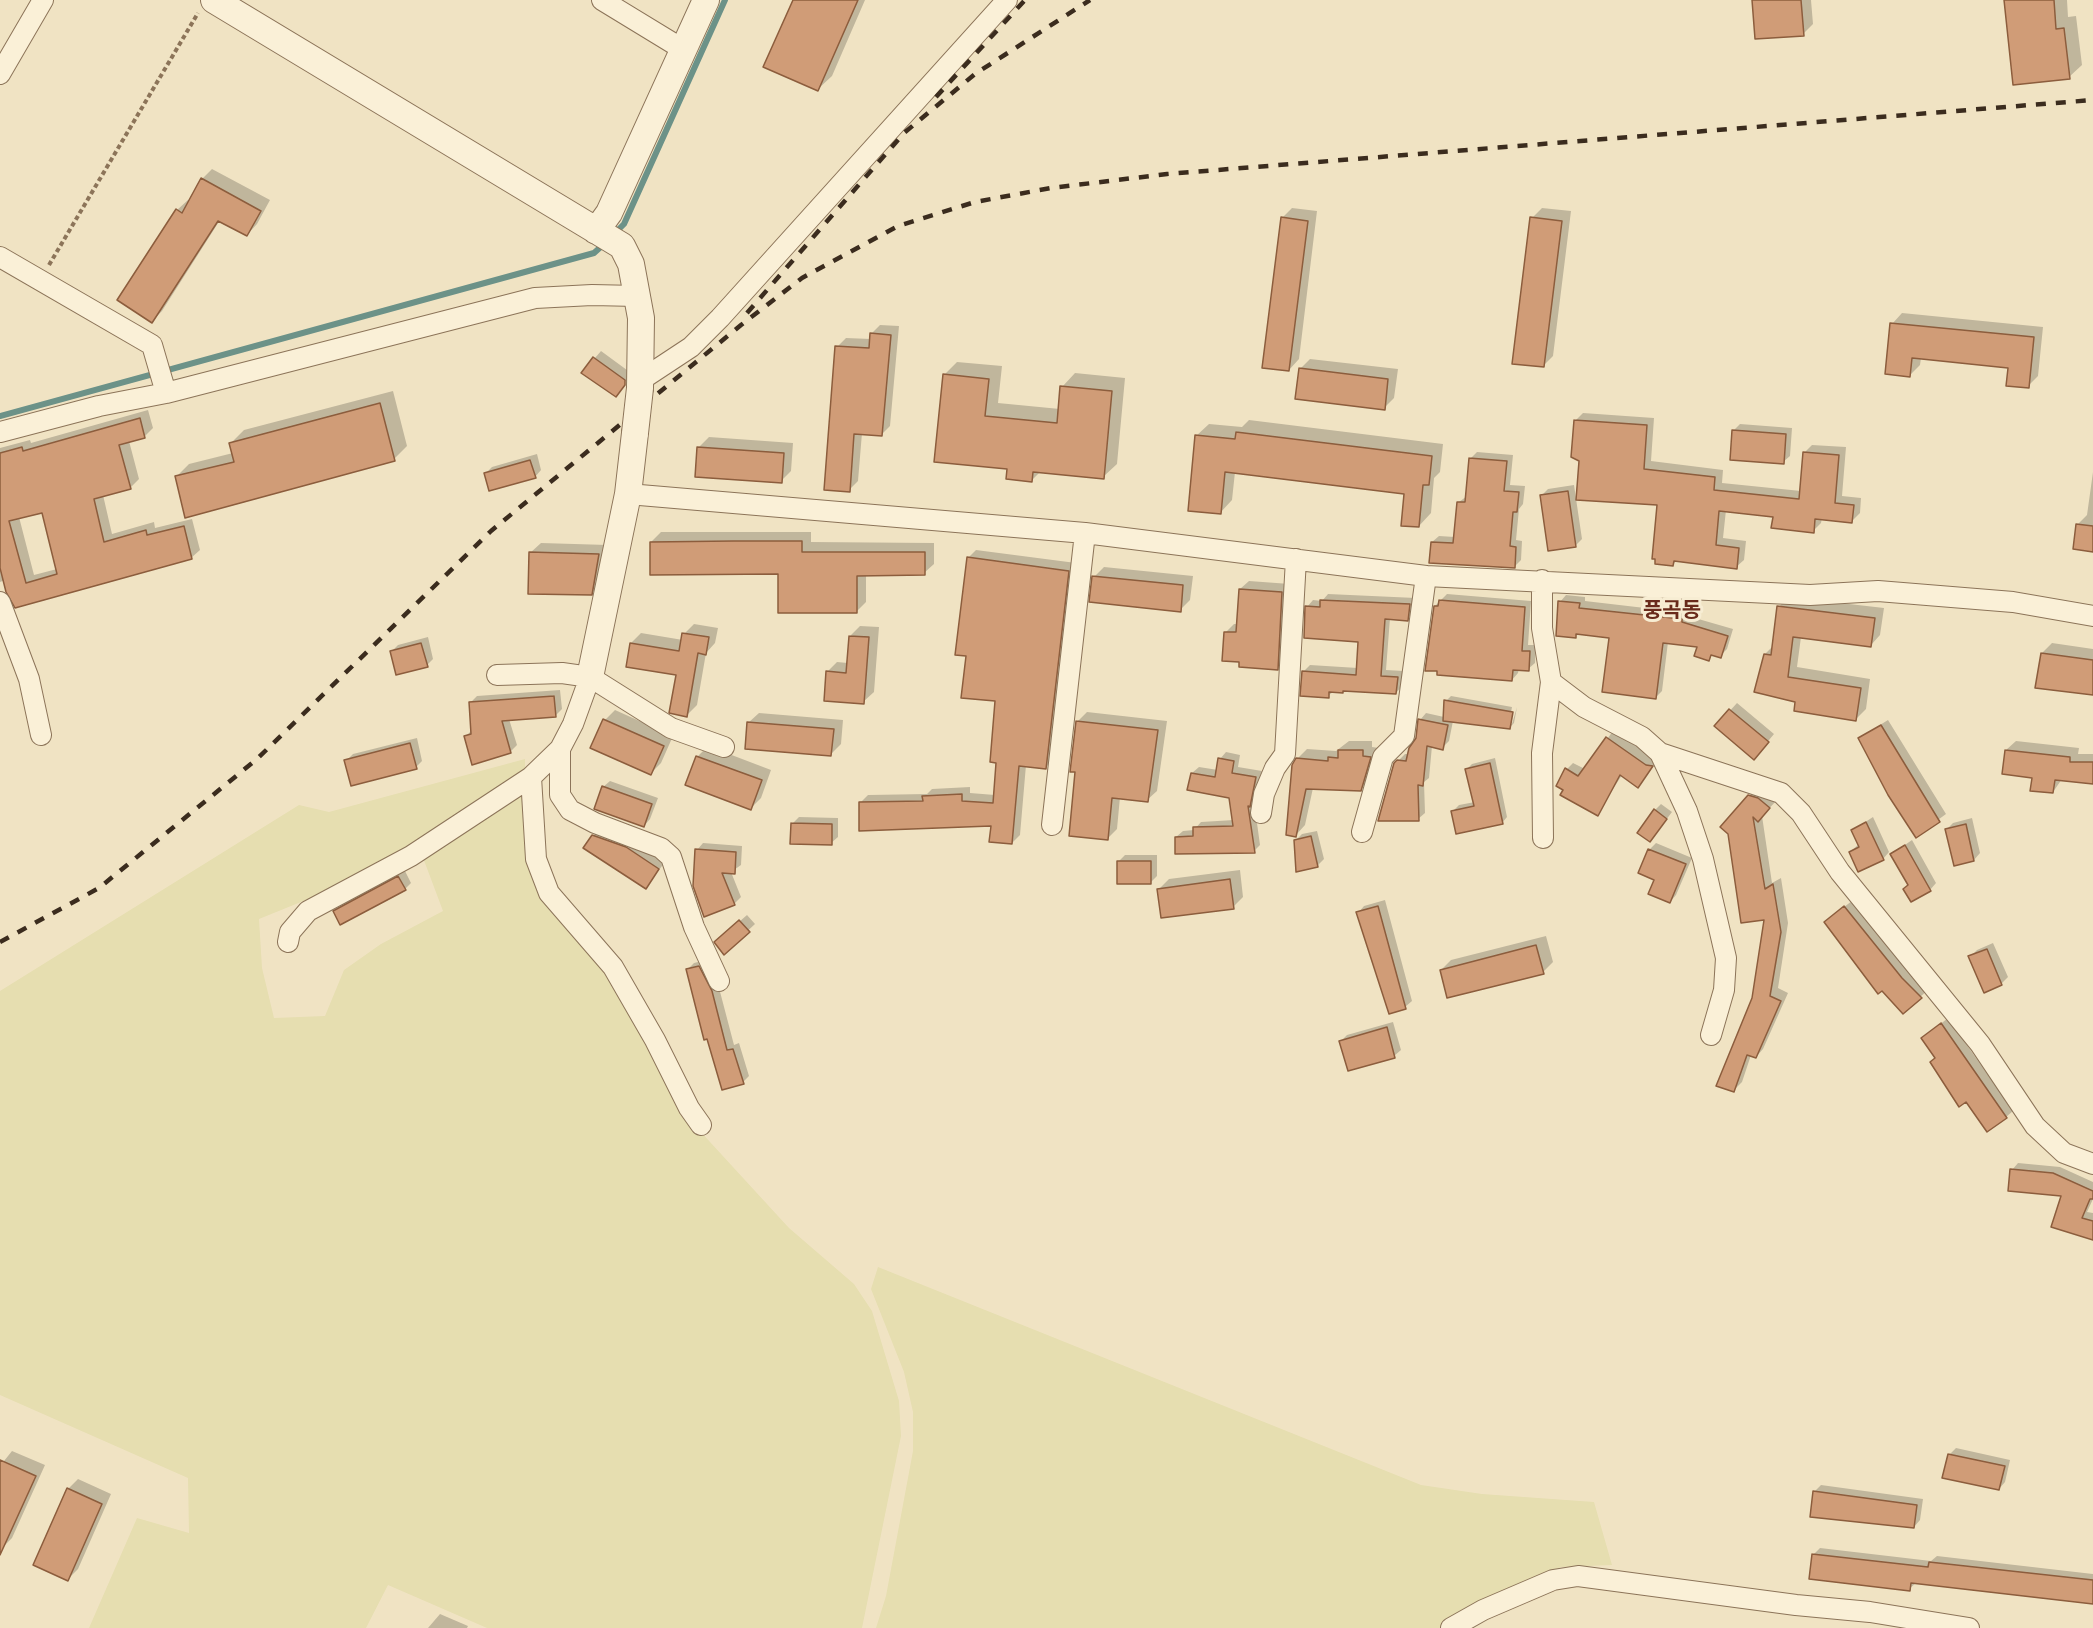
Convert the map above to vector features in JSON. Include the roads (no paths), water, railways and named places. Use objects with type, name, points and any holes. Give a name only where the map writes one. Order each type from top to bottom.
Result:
[{"type":"street","points":[[0,74],[43,0]]},
{"type":"street","points":[[602,0],[684,50]]},
{"type":"street","points":[[607,237],[609,213],[706,0]]},
{"type":"street","points":[[641,384],[692,347],[720,318],[1007,0]]},
{"type":"street","points":[[207,5],[607,237],[631,264],[641,318],[641,384],[628,494],[590,677],[573,724],[560,748],[531,777],[411,856],[308,910],[290,932],[288,942]]},
{"type":"street","points":[[0,257],[152,345],[166,393]]},
{"type":"street","points":[[0,432],[99,406],[166,393],[535,298],[592,295],[637,296]]},
{"type":"street","points":[[628,494],[1085,533],[1426,576],[1810,595],[1878,591],[2013,602],[2093,616]]},
{"type":"street","points":[[1053,825],[1085,533]]},
{"type":"street","points":[[1261,813],[1264,794],[1275,768],[1285,754],[1296,559]]},
{"type":"street","points":[[1362,832],[1383,758],[1404,736],[1426,576]]},
{"type":"street","points":[[1542,580],[1542,628],[1551,682],[1542,753],[1543,838]]},
{"type":"street","points":[[0,602],[29,679],[41,735]]},
{"type":"street","points":[[497,675],[562,673],[590,677],[670,728],[724,747]]},
{"type":"street","points":[[1551,682],[1584,707],[1642,737],[1660,753],[1781,793],[1795,807],[1840,872],[1980,1044],[2035,1126],[2064,1153],[2093,1164]]},
{"type":"street","points":[[560,748],[560,795],[570,810],[595,823],[662,848],[671,857],[694,927],[719,981]]},
{"type":"street","points":[[1660,753],[1687,811],[1700,850],[1718,915],[1726,958],[1724,990],[1711,1035]]},
{"type":"street","points":[[531,777],[536,860],[549,893],[613,967],[655,1040],[689,1108],[701,1125]]},
{"type":"street","points":[[1451,1628],[1483,1610],[1552,1580],[1578,1576],[1796,1605],[1870,1612],[1969,1628]]},
{"type":"waterway","points":[[614,234],[624,224],[725,0]]},
{"type":"waterway","points":[[0,416],[594,253],[604,244]]},
{"type":"railway","points":[[936,97],[1025,0]]},
{"type":"railway","points":[[747,313],[904,133],[975,74],[1090,0]]},
{"type":"railway","points":[[0,942],[99,888],[257,759],[491,531],[741,325],[802,278],[898,226],[975,202],[1051,188],[1167,174],[2093,100]]},
{"type":"district","name":"풍곡동","points":[[1672,611]]}]
